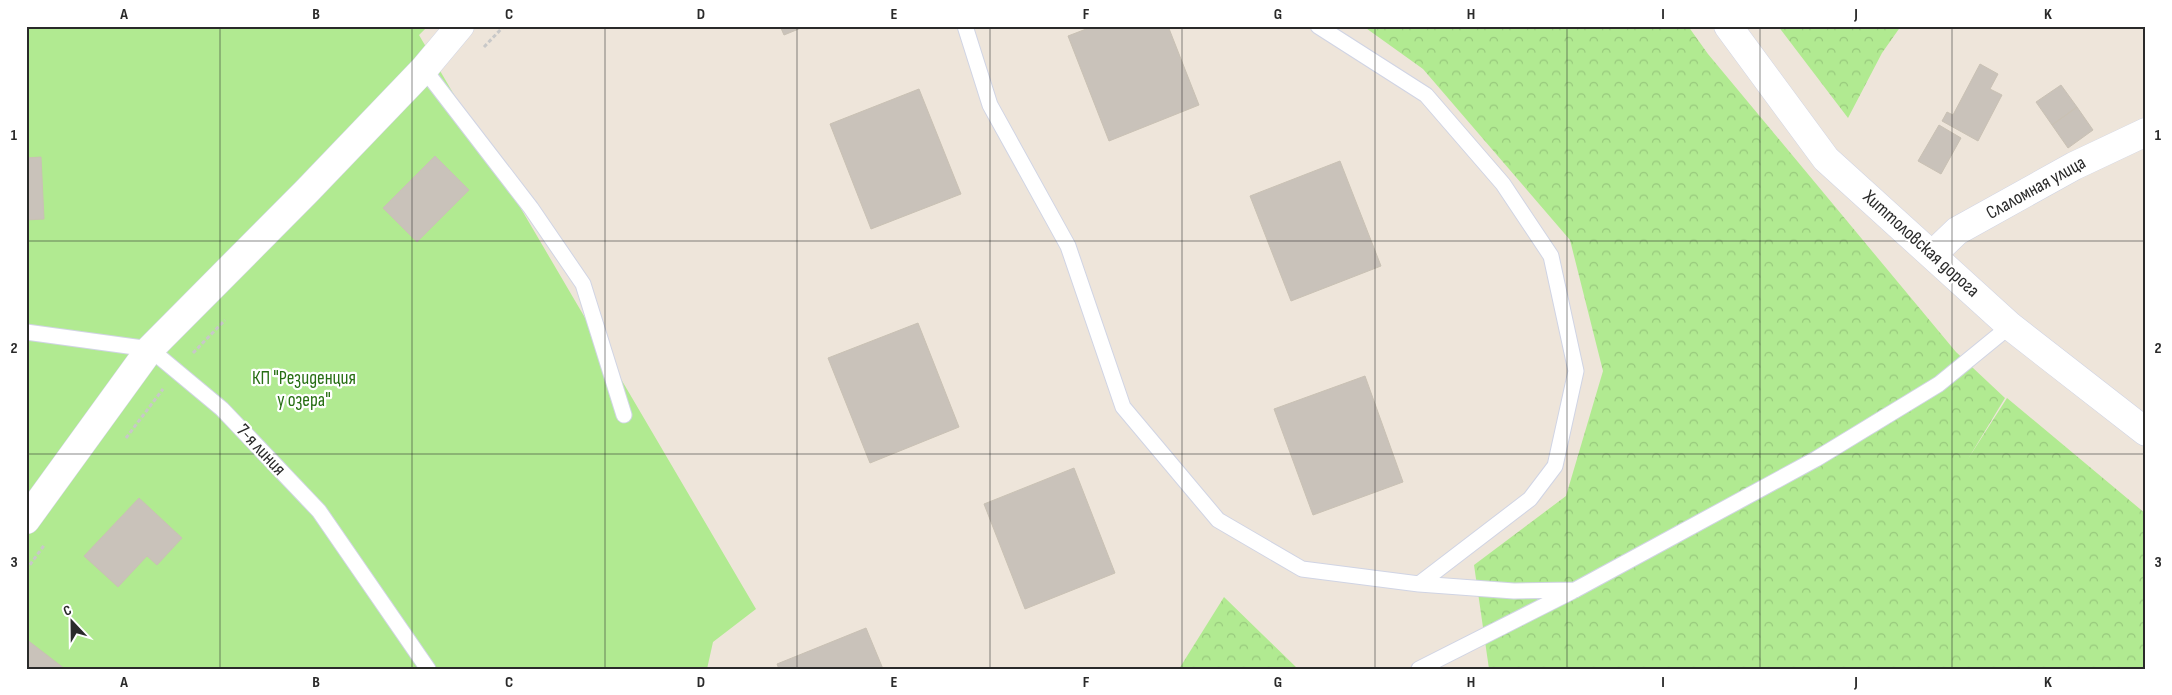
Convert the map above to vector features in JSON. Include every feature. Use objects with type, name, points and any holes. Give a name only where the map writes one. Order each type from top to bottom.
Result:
[{"type":"street","points":[[26,520],[150,349],[424,69],[460,26]]},
{"type":"street","name":"Хиттоловская дорога","points":[[1728,26],[1826,159],[1933,254],[2010,326],[2146,432]]},
{"type":"street","name":"Слаломная улица","points":[[1933,254],[1956,231],[2074,166],[2146,132]]},
{"type":"lane","points":[[966,26],[990,105],[1068,246],[1123,407],[1218,520],[1302,569],[1419,584],[1514,591],[1575,590]]},
{"type":"lane","points":[[1318,26],[1426,95],[1504,184],[1551,256],[1576,371],[1555,466],[1530,499],[1419,584]]},
{"type":"lane","points":[[424,69],[530,208],[583,284],[624,415]]},
{"type":"lane","points":[[1419,669],[1575,590],[1816,460],[1940,384],[2010,326]]},
{"type":"lane","points":[[26,332],[150,349]]},
{"type":"lane","name":"7-я линия","points":[[150,349],[222,409],[319,511],[428,669]]},
{"type":"path","points":[[479,52],[504,26]]},
{"type":"path","points":[[122,442],[176,371],[230,314]]},
{"type":"path","points":[[26,570],[50,538]]},
{"type":"green space","name":"КП \"Резиденция у озера\"","points":[[26,26],[428,26],[419,35],[756,609],[713,642],[707,669],[26,669]]},
{"type":"green space","points":[[1363,26],[1688,26],[1708,54],[1956,352],[2005,398],[1968,459],[2007,398],[2146,514],[2146,669],[1489,669],[1474,565],[1566,496],[1603,371],[1570,240],[1423,69]]},
{"type":"green space","points":[[1778,26],[1901,26],[1882,53],[1848,118]]},
{"type":"green space","points":[[1224,597],[1298,669],[1179,669]]},
{"type":"building","points":[[780,26],[806,26],[784,35]]},
{"type":"building","points":[[1094,26],[1168,26],[1199,105],[1109,141],[1068,36]]},
{"type":"building","points":[[1980,64],[1998,74],[1990,89],[2002,95],[1978,141],[1942,121],[1947,112],[1953,115]]},
{"type":"building","points":[[2061,85],[2077,107],[2052,125],[2036,102]]},
{"type":"building","points":[[919,89],[961,194],[871,229],[830,124]]},
{"type":"building","points":[[2077,107],[2093,130],[2068,148],[2052,125]]},
{"type":"building","points":[[1939,125],[1961,138],[1941,174],[1918,161]]},
{"type":"building","points":[[435,156],[469,190],[417,242],[383,208]]},
{"type":"building","points":[[41,157],[44,219],[26,220],[26,158]]},
{"type":"building","points":[[1340,161],[1381,266],[1291,301],[1250,196]]},
{"type":"building","points":[[918,323],[959,427],[870,463],[828,358]]},
{"type":"building","points":[[1365,376],[1403,482],[1313,515],[1274,409]]},
{"type":"building","points":[[1074,468],[1115,573],[1025,609],[984,504]]},
{"type":"building","points":[[139,498],[182,538],[157,565],[147,556],[118,587],[84,556]]},
{"type":"building","points":[[866,628],[883,669],[779,669],[777,664]]},
{"type":"building","points":[[26,639],[65,669],[26,669]]}]
